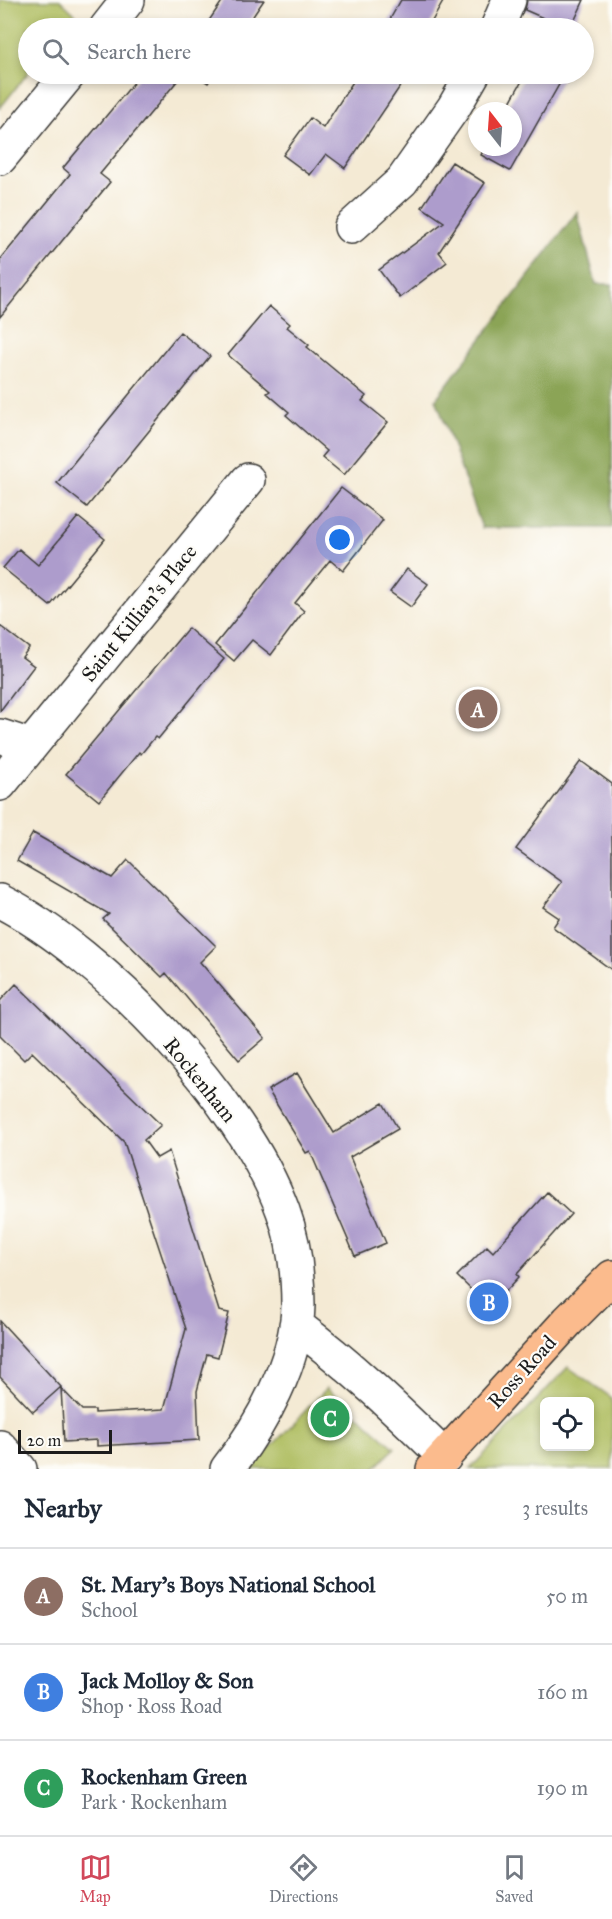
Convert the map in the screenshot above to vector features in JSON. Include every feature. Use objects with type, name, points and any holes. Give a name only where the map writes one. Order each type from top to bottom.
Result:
[{"type":"main road","name":"Ross Road","points":[[439,1463],[568,1321],[612,1277]]},
{"type":"street","points":[[114,18],[129,0]]},
{"type":"street","points":[[501,18],[509,0]]},
{"type":"street","points":[[0,158],[61,84]]},
{"type":"street","points":[[351,227],[402,181],[454,107],[467,84]]},
{"type":"street","name":"Saint Killian's Place","points":[[0,784],[15,741],[248,480]]},
{"type":"street","name":"Rockenham","points":[[0,901],[30,918],[65,943],[117,987],[172,1044],[210,1088],[230,1116],[262,1168],[283,1212],[295,1259],[296,1325],[284,1367],[268,1403],[246,1443],[226,1469]]},
{"type":"street","points":[[296,1325],[372,1385],[439,1463]]},
{"type":"street","points":[[0,1447],[20,1469]]},
{"type":"green space","points":[[0,0],[60,0],[76,15],[73,18],[18,18],[19,84],[0,108]]},
{"type":"green space","points":[[577,212],[596,284],[612,284],[612,528],[482,528],[436,399]]},
{"type":"green space","points":[[568,1367],[612,1398],[612,1469],[470,1469]]},
{"type":"green space","points":[[327,1388],[395,1448],[374,1469],[250,1469]]},
{"type":"building","points":[[223,0],[264,0],[252,18],[211,18]]},
{"type":"building","points":[[401,0],[444,0],[434,18],[391,18]]},
{"type":"building","points":[[527,0],[584,0],[576,18],[543,18],[525,10]]},
{"type":"building","points":[[133,84],[175,84],[100,174],[110,182],[0,317],[0,260],[70,174],[63,168]]},
{"type":"building","points":[[352,84],[401,85],[345,168],[326,154],[310,175],[283,155],[310,118],[323,128]]},
{"type":"building","points":[[520,84],[559,84],[522,150],[522,102],[510,102]]},
{"type":"building","points":[[483,156],[519,156],[510,171]]},
{"type":"building","points":[[452,162],[485,183],[439,252],[447,262],[400,298],[379,270],[444,222],[422,207]]},
{"type":"building","points":[[269,306],[290,324],[287,327],[309,345],[307,347],[366,396],[362,401],[388,422],[344,475],[322,457],[327,451],[286,415],[289,412],[267,393],[270,391],[228,355]]},
{"type":"building","points":[[180,332],[210,356],[87,507],[57,483]]},
{"type":"building","points":[[341,488],[383,520],[343,571],[330,560],[295,603],[304,611],[271,655],[252,640],[234,661],[215,645]]},
{"type":"building","points":[[78,517],[105,539],[50,606],[3,568],[19,549],[38,565]]},
{"type":"building","points":[[407,569],[428,584],[411,607],[390,592]]},
{"type":"building","points":[[0,626],[29,648],[22,657],[34,666],[0,711]]},
{"type":"building","points":[[188,628],[224,659],[158,739],[155,737],[141,754],[139,752],[99,801],[66,774]]},
{"type":"building","points":[[581,761],[612,784],[612,970],[553,927],[559,918],[543,907],[562,882],[516,849]]},
{"type":"building","points":[[33,833],[112,878],[128,860],[216,946],[200,962],[265,1038],[239,1060],[166,973],[162,977],[103,919],[109,914],[17,861]]},
{"type":"building","points":[[16,984],[161,1125],[144,1140],[157,1158],[169,1151],[219,1311],[229,1313],[218,1357],[207,1354],[197,1391],[199,1440],[97,1446],[97,1440],[64,1442],[61,1388],[82,1410],[95,1410],[95,1413],[164,1409],[186,1329],[124,1142],[32,1052],[24,1060],[0,1036],[0,1001]]},
{"type":"building","points":[[297,1073],[334,1133],[383,1103],[398,1129],[350,1157],[386,1243],[355,1256],[310,1151],[306,1153],[268,1090]]},
{"type":"building","points":[[547,1192],[571,1214],[490,1308],[457,1276],[487,1246],[493,1252]]},
{"type":"building","points":[[0,1321],[61,1387],[33,1412],[0,1377]]},
{"type":"place","name":"St. Mary's Boys National School","points":[[478,709]]},
{"type":"place","name":"Jack Molloy & Son","points":[[489,1302]]},
{"type":"place","name":"Rockenham Green","points":[[330,1418]]}]
